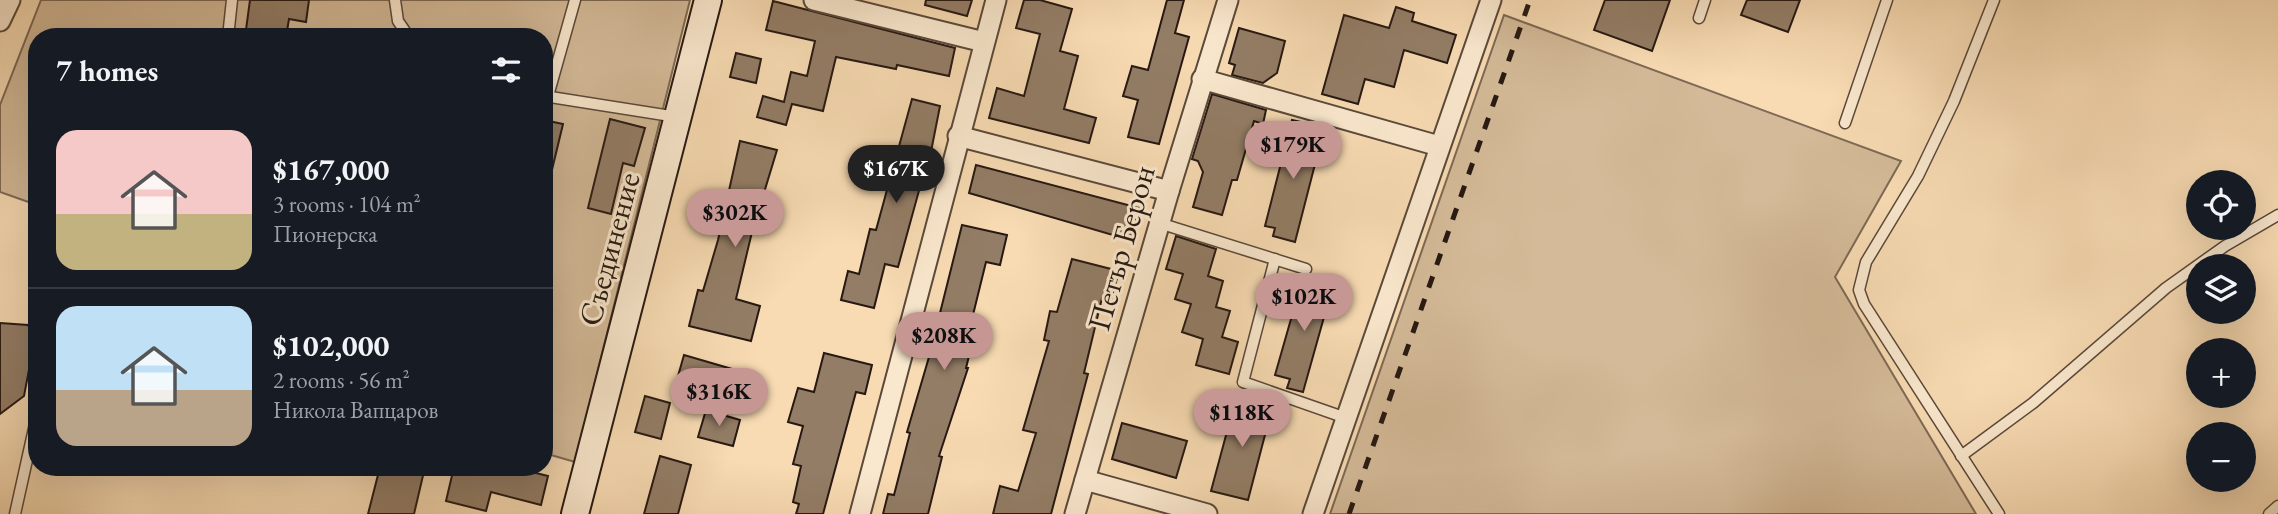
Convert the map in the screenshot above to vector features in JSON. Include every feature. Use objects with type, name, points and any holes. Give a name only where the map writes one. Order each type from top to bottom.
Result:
[{"type":"street","points":[[0,21],[10,0]]},
{"type":"street","name":"Съединение","points":[[575,514],[708,0]]},
{"type":"street","points":[[814,0],[984,43]]},
{"type":"street","points":[[860,514],[996,0]]},
{"type":"street","name":"Петър Берон","points":[[1076,514],[1159,223],[1228,0]]},
{"type":"street","points":[[1314,514],[1491,0]]},
{"type":"street","points":[[1202,79],[1439,146]]},
{"type":"street","points":[[958,136],[1169,191]]},
{"type":"street","points":[[1085,480],[1207,514]]},
{"type":"lane","points":[[229,28],[232,0]]},
{"type":"lane","points":[[395,0],[398,21],[403,28]]},
{"type":"lane","points":[[553,73],[575,0]]},
{"type":"lane","points":[[1699,18],[1705,0]]},
{"type":"lane","points":[[1845,123],[1887,0]]},
{"type":"lane","points":[[1994,0],[1954,101],[1918,176],[1860,277],[1860,290],[1864,304],[1998,514]]},
{"type":"lane","points":[[553,97],[677,117]]},
{"type":"lane","points":[[1962,456],[2033,403],[2166,288],[2225,246],[2278,215]]},
{"type":"lane","points":[[1159,223],[1306,269]]},
{"type":"lane","points":[[1275,259],[1243,382],[1346,418]]},
{"type":"lane","points":[[15,514],[28,456]]},
{"type":"lane","points":[[2269,514],[2278,506]]},
{"type":"shaded area","points":[[41,0],[690,0],[575,462],[553,456],[553,28],[30,28]]},
{"type":"shaded area","points":[[1504,15],[1901,161],[1835,277],[1976,514],[1330,514]]},
{"type":"shaded area","points":[[28,33],[28,202],[0,192],[0,105]]},
{"type":"building","points":[[250,0],[309,0],[306,22],[289,19],[288,28],[246,28]]},
{"type":"building","points":[[926,0],[972,0],[967,16],[925,5]]},
{"type":"building","points":[[1024,0],[1040,0],[1072,9],[1060,51],[1078,56],[1064,109],[1096,118],[1089,143],[989,118],[997,88],[1024,96],[1040,34],[1016,28]]},
{"type":"building","points":[[1167,0],[1184,0],[1175,33],[1189,37],[1159,144],[1128,137],[1138,100],[1123,96],[1132,66],[1148,70]]},
{"type":"building","points":[[1605,0],[1670,0],[1652,51],[1594,30]]},
{"type":"building","points":[[1747,0],[1800,0],[1788,32],[1741,15]]},
{"type":"building","points":[[773,1],[955,48],[949,76],[897,65],[896,69],[836,57],[823,111],[792,104],[786,125],[757,117],[763,96],[784,102],[791,72],[807,76],[815,41],[766,30]]},
{"type":"building","points":[[1396,7],[1414,13],[1412,21],[1456,35],[1447,63],[1404,50],[1394,87],[1365,79],[1358,104],[1322,94],[1344,15],[1389,28]]},
{"type":"building","points":[[1239,28],[1285,41],[1277,73],[1263,83],[1232,75],[1235,65],[1229,63]]},
{"type":"building","points":[[736,53],[761,59],[756,83],[730,77]]},
{"type":"building","points":[[1212,94],[1266,110],[1263,124],[1254,121],[1237,180],[1232,180],[1222,215],[1193,207],[1203,172],[1198,161],[1192,159]]},
{"type":"building","points":[[912,99],[940,106],[926,177],[923,176],[898,267],[885,264],[874,308],[841,300],[848,271],[859,274],[870,229],[876,230]]},
{"type":"building","points":[[610,119],[645,128],[634,166],[623,163],[611,214],[588,208]]},
{"type":"building","points":[[1292,120],[1310,124],[1307,133],[1322,137],[1295,242],[1273,236],[1275,228],[1265,226]]},
{"type":"building","points":[[553,122],[563,124],[553,166]]},
{"type":"building","points":[[740,141],[777,150],[752,232],[736,299],[760,306],[751,341],[689,326],[698,290],[703,291],[718,240]]},
{"type":"building","points":[[976,165],[1139,208],[1130,240],[969,193]]},
{"type":"building","points":[[962,225],[1007,235],[1000,265],[986,262],[972,319],[978,320],[968,368],[939,456],[942,457],[928,514],[883,514],[888,494],[894,495],[910,433],[907,432]]},
{"type":"building","points":[[1176,236],[1216,249],[1208,276],[1223,281],[1216,307],[1230,311],[1222,337],[1238,342],[1229,374],[1196,365],[1203,339],[1182,332],[1191,304],[1175,299],[1183,274],[1166,269]]},
{"type":"building","points":[[1072,259],[1119,271],[1111,300],[1102,298],[1084,373],[1088,374],[1051,514],[993,514],[1000,486],[1018,491],[1036,433],[1023,430],[1049,341],[1044,340],[1050,311],[1057,312]]},
{"type":"building","points":[[1303,277],[1333,285],[1303,392],[1287,388],[1290,379],[1275,375]]},
{"type":"building","points":[[0,323],[28,325],[28,375],[24,396],[0,414]]},
{"type":"building","points":[[824,353],[872,365],[865,394],[856,392],[823,514],[796,514],[799,504],[793,502],[801,466],[793,464],[803,426],[788,422],[798,388],[814,392]]},
{"type":"building","points":[[684,355],[732,369],[723,397],[676,383]]},
{"type":"building","points":[[645,396],[670,403],[661,439],[635,432]]},
{"type":"building","points":[[1236,398],[1272,408],[1248,500],[1211,491]]},
{"type":"building","points":[[706,410],[740,420],[733,446],[698,437]]},
{"type":"building","points":[[1122,423],[1187,441],[1176,478],[1112,459]]},
{"type":"building","points":[[660,456],[691,465],[678,514],[644,514]]},
{"type":"building","points":[[378,476],[423,476],[414,514],[368,514]]},
{"type":"building","points":[[452,476],[548,476],[541,505],[491,492],[486,511],[446,501]]},
{"type":"railway","points":[[1349,514],[1530,0]]}]
